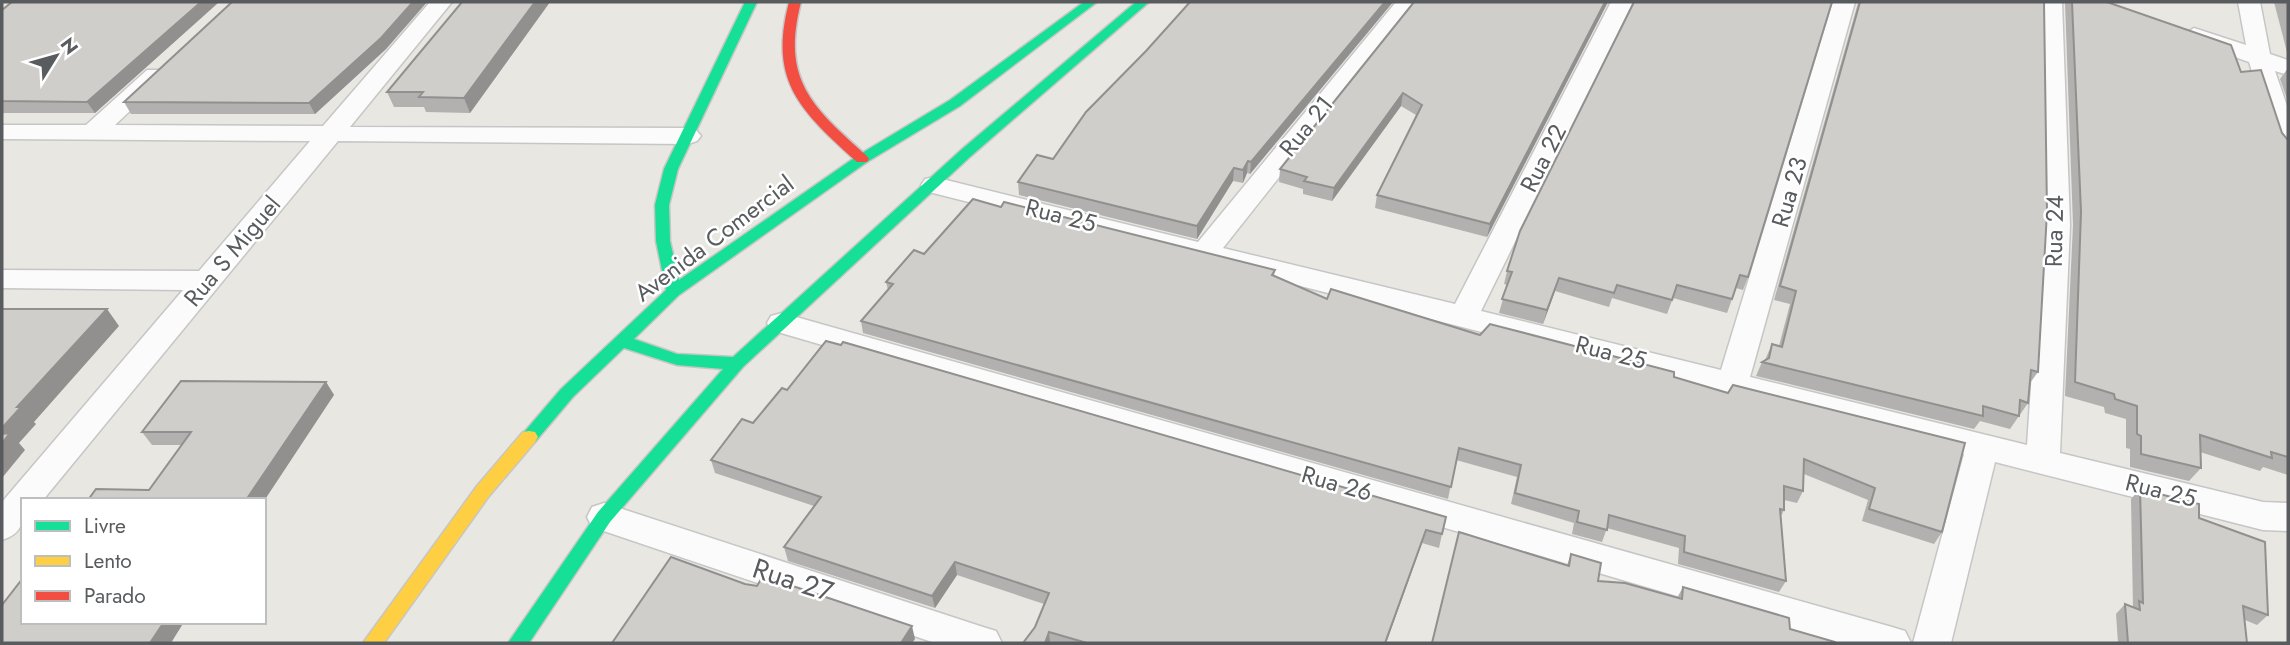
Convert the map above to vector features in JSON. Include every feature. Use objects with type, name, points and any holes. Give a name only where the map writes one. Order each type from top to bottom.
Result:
[{"type":"street","name":"Rua S Miguel","points":[[25,498],[441,2]]},
{"type":"street","points":[[674,291],[663,241],[662,205],[671,169],[751,2]]},
{"type":"street","points":[[795,2],[787,19],[784,58],[801,94],[818,121],[862,159]]},
{"type":"street","name":"Avenida Comercial","points":[[373,643],[483,491],[567,393],[674,291],[862,159],[920,124],[1091,2]]},
{"type":"street","points":[[518,643],[604,517],[737,363],[934,185],[963,146],[1143,2]]},
{"type":"street","name":"Rua 21","points":[[1206,250],[1407,2]]},
{"type":"street","name":"Rua 22","points":[[1464,315],[1622,2]]},
{"type":"street","name":"Rua 23","points":[[1733,383],[1844,2]]},
{"type":"street","name":"Rua 24","points":[[2043,461],[2056,225],[2051,2]]},
{"type":"street","points":[[2249,2],[2259,57],[2288,145]]},
{"type":"street","points":[[2172,27],[2288,68]]},
{"type":"street","points":[[93,132],[174,58]]},
{"type":"street","points":[[920,124],[945,129]]},
{"type":"street","points":[[2,132],[688,136]]},
{"type":"street","name":"Rua 25","points":[[934,185],[1206,250],[2263,516],[2288,517]]},
{"type":"street","points":[[2,278],[207,281]]},
{"type":"street","name":"Rua 26","points":[[782,323],[1892,643]]},
{"type":"street","points":[[621,339],[662,360],[695,365],[737,363]]},
{"type":"street","points":[[1932,643],[1983,444]]},
{"type":"street","name":"Rua S Miguel","points":[[2,526],[21,502]]},
{"type":"street","name":"Rua 27","points":[[604,517],[983,643]]},
{"type":"building","points":[[12,2],[201,2],[87,102],[2,101],[2,10]]},
{"type":"building","points":[[232,2],[413,2],[381,38],[309,103],[124,102]]},
{"type":"building","points":[[462,2],[535,2],[464,98],[419,97],[423,92],[387,92]]},
{"type":"building","points":[[1190,2],[1385,2],[1251,162],[1248,161],[1243,170],[1234,168],[1197,226],[1018,182],[1037,155],[1053,159],[1086,112]]},
{"type":"building","points":[[1414,2],[1605,2],[1490,224],[1377,195],[1422,105],[1403,93],[1334,188],[1304,181],[1307,177],[1280,169]]},
{"type":"building","points":[[1634,2],[1832,2],[1748,277],[1740,275],[1732,299],[1677,285],[1672,300],[1617,285],[1614,293],[1559,278],[1547,310],[1502,299],[1512,272],[1507,271],[1520,231]]},
{"type":"building","points":[[1860,2],[2044,2],[2047,212],[2038,372],[2031,370],[2028,403],[2020,400],[2019,416],[1983,406],[1983,416],[1762,362],[1769,358],[1772,344],[1782,347],[1796,291],[1780,286]]},
{"type":"building","points":[[2072,2],[2107,2],[2231,45],[2241,72],[2261,70],[2282,133],[2288,140],[2288,457],[2271,452],[2272,458],[2200,435],[2201,468],[2141,454],[2141,436],[2137,434],[2137,406],[2115,399],[2114,394],[2075,382],[2081,212]]},
{"type":"building","points":[[973,199],[1001,207],[1004,202],[1275,270],[1272,275],[1327,299],[1331,289],[1480,335],[1490,324],[1674,372],[1674,377],[1728,393],[1733,385],[1965,443],[1942,532],[1869,509],[1875,488],[1804,459],[1803,491],[1784,486],[1784,510],[1780,509],[1786,581],[1684,552],[1685,536],[1609,515],[1607,530],[1577,522],[1579,511],[1515,493],[1521,465],[1459,448],[1451,487],[861,321],[893,284],[886,282],[914,250],[924,254]]},
{"type":"building","points":[[2,309],[107,309],[17,407],[21,407],[2,428]]},
{"type":"building","points":[[826,341],[841,345],[843,342],[1446,517],[1442,534],[1426,530],[1385,643],[1087,643],[1049,632],[1045,643],[1023,643],[1035,627],[1049,593],[955,562],[932,596],[784,547],[821,497],[711,460],[742,419],[753,423],[782,388],[787,390]]},
{"type":"building","points":[[181,381],[326,382],[247,498],[89,498],[96,489],[149,490],[191,432],[142,432]]},
{"type":"building","points":[[10,433],[2,443],[2,434]]},
{"type":"building","points":[[2140,489],[2199,504],[2199,518],[2265,542],[2268,615],[2243,606],[2247,643],[2128,643],[2125,604],[2140,610],[2139,601],[2143,603]]},
{"type":"building","points":[[1459,532],[1569,566],[1571,554],[1601,563],[1598,581],[1625,583],[1682,599],[1683,587],[1789,618],[1790,629],[1835,643],[1432,643]]},
{"type":"building","points":[[671,557],[745,584],[757,586],[763,576],[912,626],[901,643],[612,643]]},
{"type":"building","points":[[21,581],[21,624],[163,624],[150,643],[2,643],[2,605]]},
{"type":"traffic: fast","points":[[674,291],[663,241],[662,205],[671,169],[751,2]]},
{"type":"traffic: fast","points":[[529,437],[567,393],[674,291],[862,159],[955,103],[1091,2]]},
{"type":"traffic: fast","points":[[518,643],[604,517],[737,363],[966,153],[1143,2]]},
{"type":"traffic: fast","points":[[621,339],[649,352],[677,359],[737,363]]},
{"type":"traffic: slow","points":[[373,643],[483,491],[529,437]]},
{"type":"traffic: jam","points":[[795,2],[788,28],[787,51],[791,72],[799,91],[826,125],[862,159]]}]
